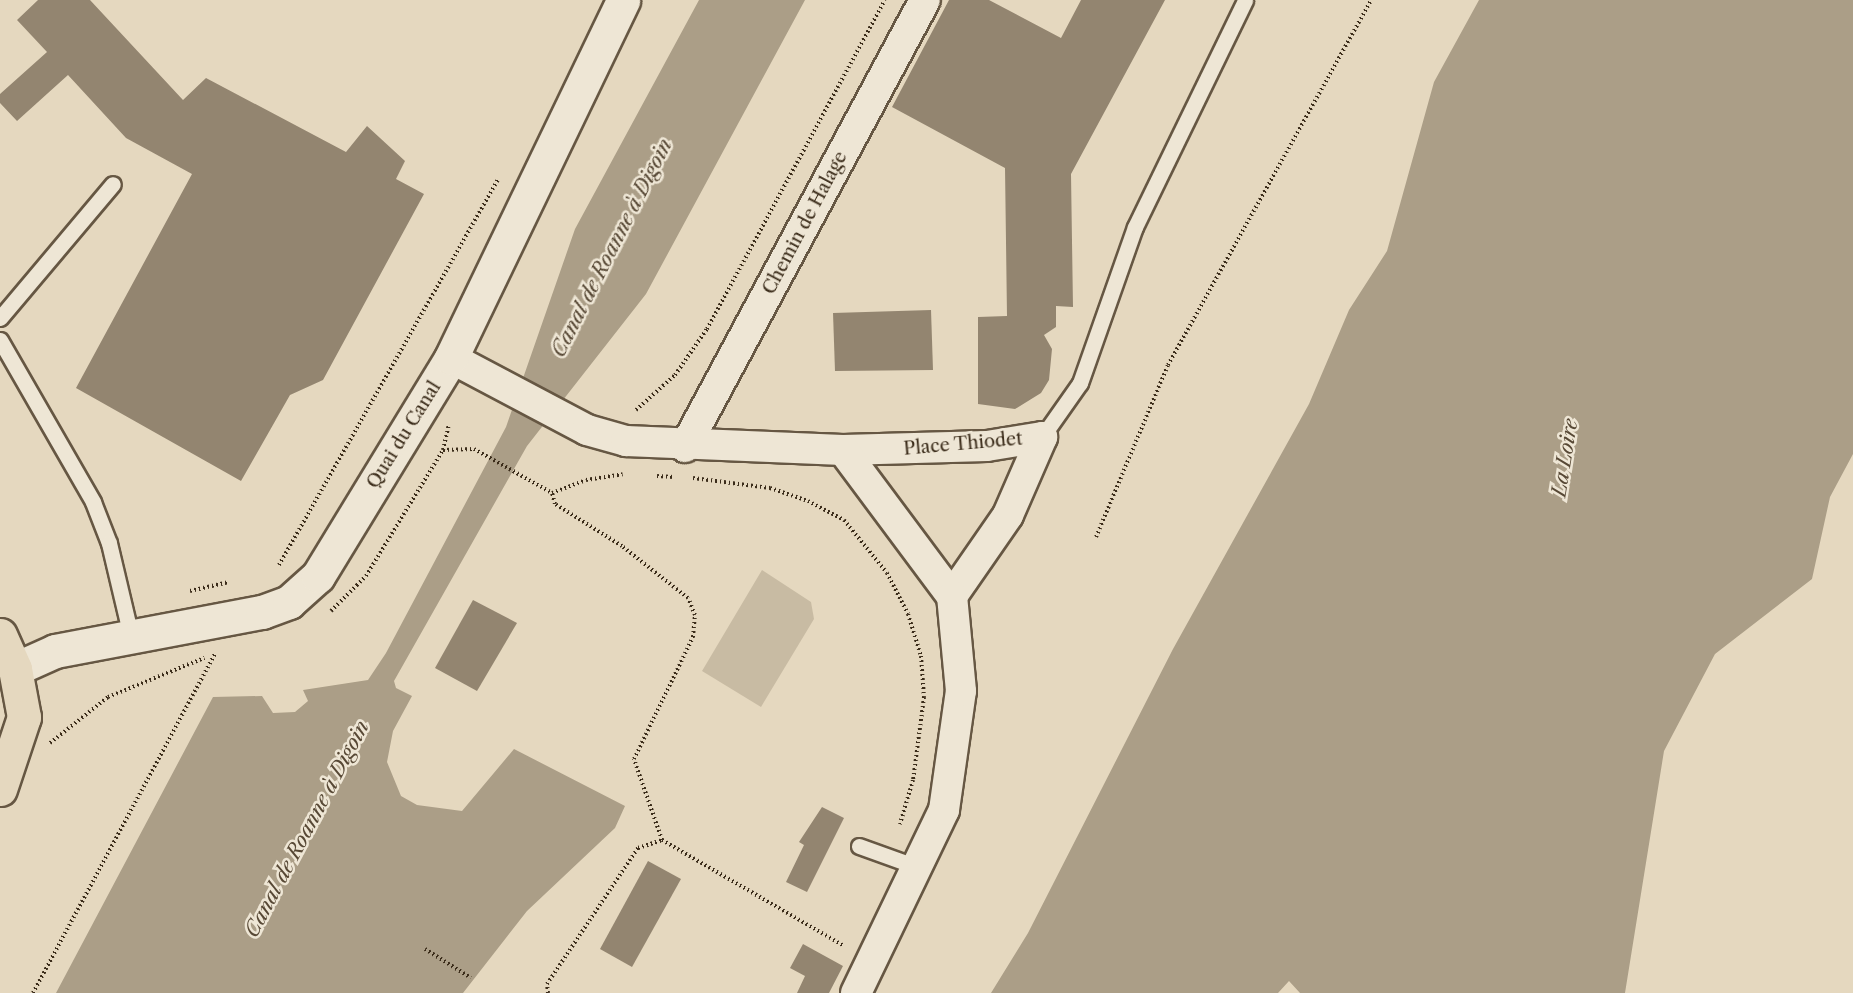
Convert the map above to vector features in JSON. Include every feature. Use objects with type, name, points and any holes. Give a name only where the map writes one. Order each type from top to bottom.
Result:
[{"type":"main road","points":[[0,636],[8,673],[24,717],[0,789]]},
{"type":"street","name":"Quai du Canal","points":[[8,673],[55,651],[262,612],[289,602],[318,576],[451,358],[623,0]]},
{"type":"street","name":"Chemin de Halage","points":[[685,447],[925,0]]},
{"type":"street","name":"Place Thiodet","points":[[451,358],[587,430],[626,441],[685,447],[843,450],[987,446],[1042,437]]},
{"type":"street","name":"Place Thiodet","points":[[952,596],[1008,515],[1042,437]]},
{"type":"street","points":[[843,450],[952,596],[961,691],[944,810],[920,868],[876,958],[856,993]]},
{"type":"lane","points":[[1042,437],[1080,382],[1136,226],[1245,0]]},
{"type":"lane","points":[[0,318],[113,184]]},
{"type":"lane","points":[[0,340],[93,502],[109,543],[131,636]]},
{"type":"lane","points":[[859,846],[920,868]]},
{"type":"path","points":[[626,441],[630,416],[675,375],[707,329],[885,0]]},
{"type":"path","points":[[1096,537],[1168,365],[1371,0]]},
{"type":"path","points":[[273,572],[492,187],[507,169]]},
{"type":"path","points":[[443,450],[474,449],[552,493],[555,504],[622,546],[688,598],[695,615],[693,637],[634,759],[662,840],[767,904],[876,958]]},
{"type":"path","points":[[552,493],[586,480],[623,474],[633,475]]},
{"type":"path","points":[[644,475],[770,488],[808,501],[844,520],[887,573],[908,614],[921,656],[924,697],[913,780],[891,857]]},
{"type":"path","points":[[187,625],[184,599],[193,588],[236,581]]},
{"type":"path","points":[[33,993],[215,654],[108,697],[46,747]]},
{"type":"path","points":[[548,993],[547,984],[638,848],[662,840]]},
{"type":"path","points":[[425,949],[471,978]]},
{"type":"shaded area","points":[[762,570],[811,602],[814,619],[761,707],[702,671]]},
{"type":"water","name":"Canal de Roanne à Digoin","points":[[699,0],[805,0],[646,294],[527,446],[394,681],[396,688],[412,696],[393,731],[387,762],[401,796],[417,805],[462,811],[514,749],[625,806],[615,828],[527,911],[463,993],[56,993],[213,697],[262,696],[273,713],[295,712],[308,701],[303,690],[368,680],[386,653],[506,427],[575,229]]},
{"type":"water","name":"La Loire","points":[[1479,0],[1853,0],[1853,454],[1830,497],[1812,579],[1715,654],[1664,751],[1625,993],[1300,993],[1289,981],[1278,993],[991,993],[1028,933],[1173,649],[1309,404],[1349,310],[1387,251],[1434,82]]},
{"type":"building","points":[[38,0],[90,0],[183,100],[206,78],[346,152],[367,126],[405,161],[396,179],[424,194],[323,380],[290,395],[241,481],[76,388],[192,174],[126,138],[68,75],[17,121],[0,103],[0,94],[47,52],[17,20]]},
{"type":"building","points":[[949,0],[989,0],[1061,38],[1081,0],[1165,0],[1071,174],[1073,307],[1056,306],[1056,327],[1044,335],[1052,349],[1049,380],[1041,393],[1015,409],[978,404],[978,317],[1007,316],[1005,168],[892,107]]},
{"type":"building","points":[[931,310],[933,370],[835,371],[833,313]]},
{"type":"building","points":[[473,600],[517,623],[477,691],[435,668]]},
{"type":"building","points":[[822,807],[844,818],[807,892],[786,882],[804,845],[799,842]]},
{"type":"building","points":[[648,861],[681,879],[632,967],[600,949]]},
{"type":"building","points":[[803,944],[843,966],[829,993],[797,993],[805,976],[790,968]]}]
